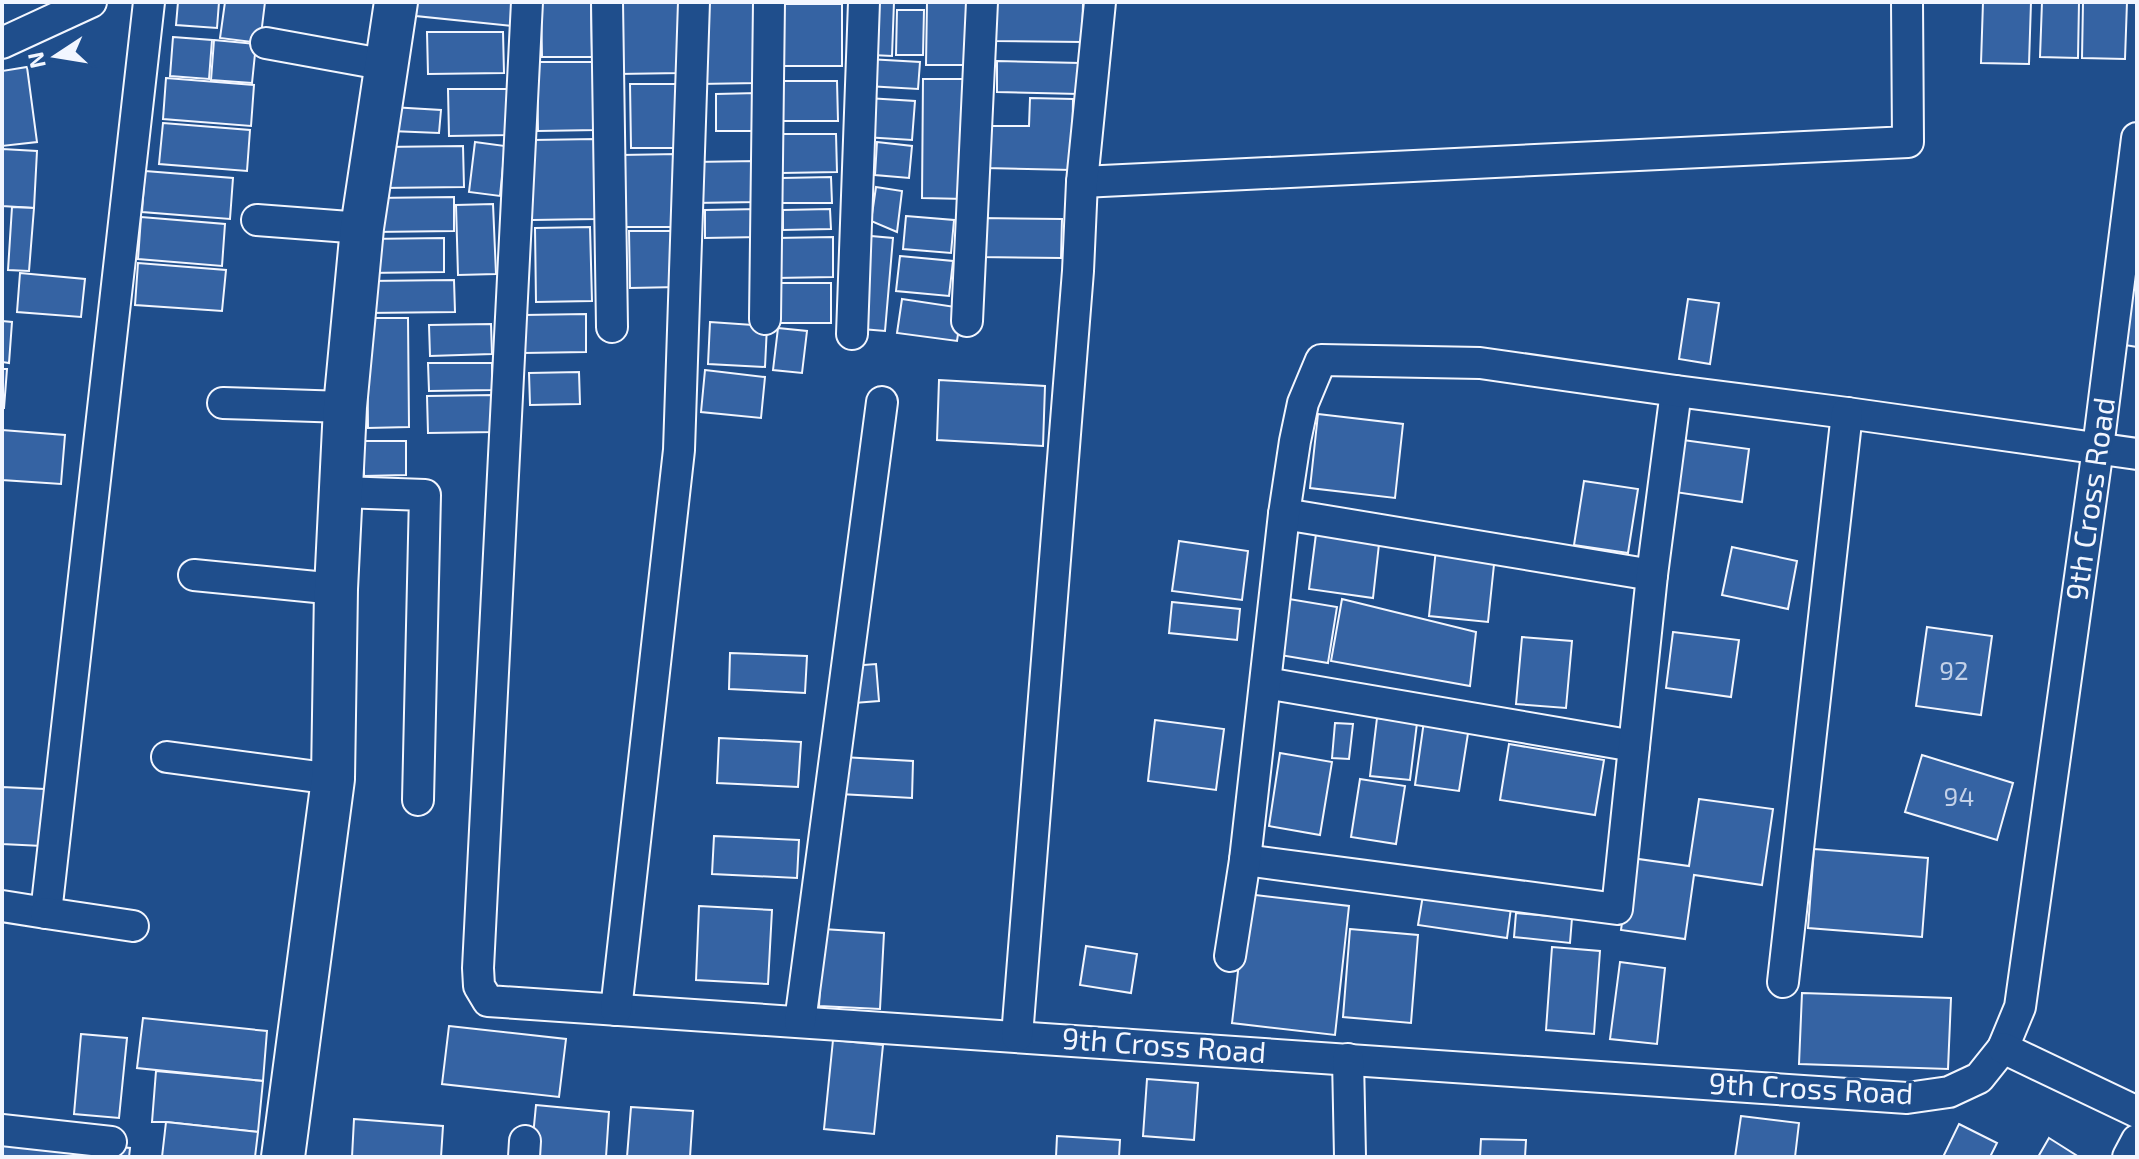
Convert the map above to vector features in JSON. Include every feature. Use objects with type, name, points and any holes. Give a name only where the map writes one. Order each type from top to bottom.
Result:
[{"type":"street","points":[[2,43],[91,2]]},
{"type":"street","points":[[46,913],[149,2]]},
{"type":"street","points":[[283,1157],[333,779],[336,589],[345,407],[362,228],[396,2]]},
{"type":"street","name":"9th Cross Road","points":[[527,2],[479,986],[488,1001],[1907,1098],[1949,1092],[1979,1078],[2003,1048],[2020,1007],[2098,448],[2137,138]]},
{"type":"street","points":[[607,2],[612,327]]},
{"type":"street","points":[[616,1010],[679,450],[694,2]]},
{"type":"street","points":[[765,319],[769,2]]},
{"type":"street","points":[[852,334],[864,2]]},
{"type":"street","points":[[967,321],[982,2]]},
{"type":"street","points":[[1017,1036],[1077,287],[1082,182],[1100,2]]},
{"type":"street","points":[[1082,182],[1908,142],[1907,2]]},
{"type":"street","points":[[266,43],[387,65]]},
{"type":"street","points":[[257,220],[362,228]]},
{"type":"street","points":[[1230,956],[1245,860],[1295,441],[1303,403],[1321,360],[1480,363],[2137,454]]},
{"type":"street","points":[[1245,860],[1617,909],[1652,575],[1676,391]]},
{"type":"street","points":[[800,1022],[882,402]]},
{"type":"street","points":[[223,403],[345,407]]},
{"type":"street","points":[[1783,982],[1847,413]]},
{"type":"street","points":[[341,492],[425,495],[418,800]]},
{"type":"street","points":[[1284,514],[1652,575]]},
{"type":"street","points":[[194,575],[336,589]]},
{"type":"street","points":[[1266,683],[1634,746]]},
{"type":"street","points":[[167,757],[333,779]]},
{"type":"street","points":[[2,906],[133,926]]},
{"type":"street","points":[[2003,1048],[2137,1112]]},
{"type":"street","points":[[1348,1059],[1350,1157]]},
{"type":"street","points":[[2,1130],[111,1142]]},
{"type":"street","points":[[2128,1157],[2137,1140]]},
{"type":"building","points":[[178,2],[219,2],[217,28],[176,25]]},
{"type":"building","points":[[225,2],[265,2],[260,43],[220,38]]},
{"type":"building","points":[[417,2],[515,2],[512,26],[416,16]]},
{"type":"building","points":[[541,2],[591,2],[592,57],[542,57]]},
{"type":"building","points":[[618,2],[680,2],[681,73],[618,74]]},
{"type":"building","points":[[698,2],[757,2],[758,83],[699,84]]},
{"type":"building","points":[[873,2],[894,2],[892,56],[872,55]]},
{"type":"building","points":[[927,2],[969,3],[968,65],[926,65]]},
{"type":"building","points":[[995,2],[1083,3],[1082,42],[994,41]]},
{"type":"building","points":[[1983,2],[2031,2],[2029,64],[1981,63]]},
{"type":"building","points":[[2042,2],[2079,2],[2078,58],[2040,57]]},
{"type":"building","points":[[2083,2],[2127,2],[2125,59],[2082,58]]},
{"type":"building","points":[[780,4],[842,4],[842,66],[781,66]]},
{"type":"building","points":[[897,10],[924,10],[923,55],[896,55]]},
{"type":"building","points":[[427,32],[503,32],[504,73],[428,74]]},
{"type":"building","points":[[173,37],[212,40],[209,79],[170,76]]},
{"type":"building","points":[[214,40],[256,44],[252,83],[211,80]]},
{"type":"building","points":[[868,59],[920,62],[918,89],[867,86]]},
{"type":"building","points":[[997,61],[1080,63],[1079,94],[997,92]]},
{"type":"building","points":[[537,62],[596,62],[597,130],[538,131]]},
{"type":"building","points":[[27,67],[37,142],[2,146],[2,71]]},
{"type":"building","points":[[166,78],[254,85],[251,126],[163,119]]},
{"type":"building","points":[[923,79],[967,79],[965,199],[922,198]]},
{"type":"building","points":[[776,81],[837,81],[838,121],[776,121]]},
{"type":"building","points":[[630,84],[678,84],[679,148],[631,148]]},
{"type":"building","points":[[448,89],[510,89],[511,135],[449,136]]},
{"type":"building","points":[[757,93],[757,131],[716,131],[716,94]]},
{"type":"building","points":[[867,98],[915,101],[912,140],[864,137]]},
{"type":"building","points":[[1030,98],[1073,99],[1072,170],[985,168],[985,126],[1029,126]]},
{"type":"building","points":[[391,107],[441,110],[439,133],[391,131]]},
{"type":"building","points":[[163,123],[250,130],[247,171],[159,164]]},
{"type":"building","points":[[781,134],[836,134],[837,172],[782,173]]},
{"type":"building","points":[[596,139],[597,219],[532,220],[532,140]]},
{"type":"building","points":[[475,142],[505,146],[500,196],[469,192]]},
{"type":"building","points":[[877,142],[912,146],[909,178],[875,175]]},
{"type":"building","points":[[463,146],[464,187],[382,188],[381,147]]},
{"type":"building","points":[[2,149],[37,151],[34,208],[2,206]]},
{"type":"building","points":[[678,154],[679,227],[622,227],[621,155]]},
{"type":"building","points":[[758,161],[758,202],[694,203],[693,162]]},
{"type":"building","points":[[145,171],[233,178],[230,219],[142,212]]},
{"type":"building","points":[[831,177],[832,203],[782,203],[782,178]]},
{"type":"building","points":[[876,187],[902,191],[897,232],[871,221]]},
{"type":"building","points":[[454,197],[454,231],[374,232],[374,198]]},
{"type":"building","points":[[493,204],[496,274],[458,275],[456,205]]},
{"type":"building","points":[[12,207],[34,208],[29,271],[8,270]]},
{"type":"building","points":[[760,209],[760,237],[705,238],[705,210]]},
{"type":"building","points":[[830,209],[831,229],[783,230],[783,210]]},
{"type":"building","points":[[906,216],[954,220],[951,253],[903,249]]},
{"type":"building","points":[[141,217],[225,224],[222,266],[138,259]]},
{"type":"building","points":[[979,218],[1062,219],[1061,258],[978,257]]},
{"type":"building","points":[[590,227],[592,301],[536,302],[535,228]]},
{"type":"building","points":[[629,231],[677,231],[678,287],[630,288]]},
{"type":"building","points":[[871,236],[893,238],[885,331],[862,329]]},
{"type":"building","points":[[833,237],[833,277],[776,278],[776,238]]},
{"type":"building","points":[[444,238],[444,272],[367,273],[366,239]]},
{"type":"building","points":[[900,256],[953,261],[949,296],[896,291]]},
{"type":"building","points":[[138,263],[226,270],[222,311],[135,305]]},
{"type":"building","points":[[20,273],[85,279],[81,317],[17,312]]},
{"type":"building","points":[[454,280],[455,312],[367,313],[367,281]]},
{"type":"building","points":[[778,283],[831,283],[831,323],[778,323]]},
{"type":"building","points":[[2131,286],[2137,287],[2137,347],[2119,344]]},
{"type":"building","points":[[902,299],[962,308],[957,341],[897,333]]},
{"type":"building","points":[[1688,299],[1719,303],[1710,364],[1679,359]]},
{"type":"building","points":[[586,314],[586,352],[524,353],[524,315]]},
{"type":"building","points":[[367,318],[408,318],[409,427],[368,428]]},
{"type":"building","points":[[2,321],[12,322],[9,363],[2,362]]},
{"type":"building","points":[[710,322],[767,326],[765,367],[708,364]]},
{"type":"building","points":[[491,324],[492,354],[430,356],[429,325]]},
{"type":"building","points":[[778,328],[807,331],[802,373],[773,370]]},
{"type":"building","points":[[428,363],[492,363],[492,390],[429,391]]},
{"type":"building","points":[[2,369],[7,369],[4,408],[2,408]]},
{"type":"building","points":[[705,370],[765,377],[761,418],[701,412]]},
{"type":"building","points":[[579,372],[580,404],[530,405],[529,373]]},
{"type":"building","points":[[939,380],[1045,386],[1043,446],[937,440]]},
{"type":"building","points":[[494,395],[494,432],[428,433],[427,396]]},
{"type":"building","points":[[1318,414],[1403,424],[1395,498],[1310,488]]},
{"type":"building","points":[[2,430],[65,435],[61,484],[2,480]]},
{"type":"building","points":[[1683,440],[1749,449],[1742,502],[1675,492]]},
{"type":"building","points":[[364,441],[406,441],[406,475],[364,476]]},
{"type":"building","points":[[1584,481],[1638,489],[1628,553],[1574,545]]},
{"type":"building","points":[[1317,526],[1380,535],[1373,598],[1309,589]]},
{"type":"building","points":[[1179,541],[1248,551],[1242,600],[1172,591]]},
{"type":"building","points":[[1732,547],[1797,561],[1788,609],[1722,595]]},
{"type":"building","points":[[1436,549],[1495,555],[1488,622],[1429,616]]},
{"type":"building","points":[[1289,599],[1337,607],[1328,663],[1280,655]]},
{"type":"building","points":[[1342,599],[1476,632],[1470,686],[1331,661]]},
{"type":"building","points":[[1172,602],[1240,609],[1237,640],[1169,633]]},
{"type":"building","points":[[1927,627],[1992,636],[1981,715],[1916,706]]},
{"type":"building","points":[[1673,632],[1739,640],[1731,697],[1666,688]]},
{"type":"building","points":[[1522,637],[1572,641],[1566,708],[1516,704]]},
{"type":"building","points":[[730,653],[807,656],[805,693],[729,689]]},
{"type":"building","points":[[876,664],[879,701],[854,703],[851,666]]},
{"type":"building","points":[[1377,718],[1417,723],[1410,780],[1370,776]]},
{"type":"building","points":[[1155,720],[1224,729],[1216,790],[1148,781]]},
{"type":"building","points":[[1424,721],[1469,727],[1459,791],[1415,785]]},
{"type":"building","points":[[1335,723],[1353,724],[1349,759],[1332,758]]},
{"type":"building","points":[[719,738],[801,742],[798,787],[717,783]]},
{"type":"building","points":[[1509,744],[1604,760],[1595,815],[1500,800]]},
{"type":"building","points":[[1280,753],[1332,762],[1320,835],[1269,826]]},
{"type":"building","points":[[1922,755],[2013,783],[1997,840],[1905,812]]},
{"type":"building","points":[[842,757],[913,761],[912,798],[840,794]]},
{"type":"building","points":[[1360,779],[1405,786],[1396,844],[1351,837]]},
{"type":"building","points":[[2,787],[45,789],[42,846],[2,844]]},
{"type":"building","points":[[1699,799],[1773,809],[1762,885],[1694,875],[1685,939],[1621,930],[1631,858],[1689,866]]},
{"type":"building","points":[[714,836],[799,840],[797,878],[712,874]]},
{"type":"building","points":[[1814,849],[1928,858],[1922,937],[1808,928]]},
{"type":"building","points":[[1247,894],[1349,906],[1335,1035],[1232,1023]]},
{"type":"building","points":[[1423,895],[1511,908],[1507,938],[1418,925]]},
{"type":"building","points":[[699,906],[772,910],[768,984],[696,980]]},
{"type":"building","points":[[1516,913],[1572,918],[1570,943],[1514,937]]},
{"type":"building","points":[[823,929],[884,933],[880,1009],[819,1006]]},
{"type":"building","points":[[1350,929],[1418,935],[1411,1023],[1343,1017]]},
{"type":"building","points":[[1086,946],[1137,954],[1131,993],[1080,985]]},
{"type":"building","points":[[1552,947],[1600,951],[1594,1034],[1546,1030]]},
{"type":"building","points":[[1620,962],[1665,968],[1657,1044],[1610,1039]]},
{"type":"building","points":[[1802,993],[1951,998],[1948,1069],[1799,1064]]},
{"type":"building","points":[[143,1018],[267,1031],[263,1081],[137,1068]]},
{"type":"building","points":[[449,1026],[566,1039],[559,1097],[442,1084]]},
{"type":"building","points":[[81,1034],[127,1038],[119,1118],[74,1114]]},
{"type":"building","points":[[833,1040],[883,1045],[874,1134],[824,1129]]},
{"type":"building","points":[[156,1071],[263,1081],[258,1132],[152,1122]]},
{"type":"building","points":[[1147,1079],[1198,1083],[1194,1140],[1143,1136]]},
{"type":"building","points":[[536,1105],[609,1112],[606,1157],[531,1157]]},
{"type":"building","points":[[631,1107],[693,1111],[690,1157],[627,1157]]},
{"type":"building","points":[[1741,1116],[1799,1123],[1795,1157],[1735,1157]]},
{"type":"building","points":[[354,1119],[443,1126],[441,1157],[352,1157]]},
{"type":"building","points":[[166,1122],[258,1132],[255,1157],[162,1157]]},
{"type":"building","points":[[1959,1124],[1997,1143],[1990,1157],[1943,1157]]},
{"type":"building","points":[[2,1135],[130,1148],[129,1157],[2,1157]]},
{"type":"building","points":[[1057,1136],[1120,1140],[1119,1157],[1056,1157]]},
{"type":"building","points":[[2049,1138],[2079,1157],[2038,1157]]},
{"type":"building","points":[[1481,1139],[1526,1140],[1525,1157],[1480,1157]]}]
